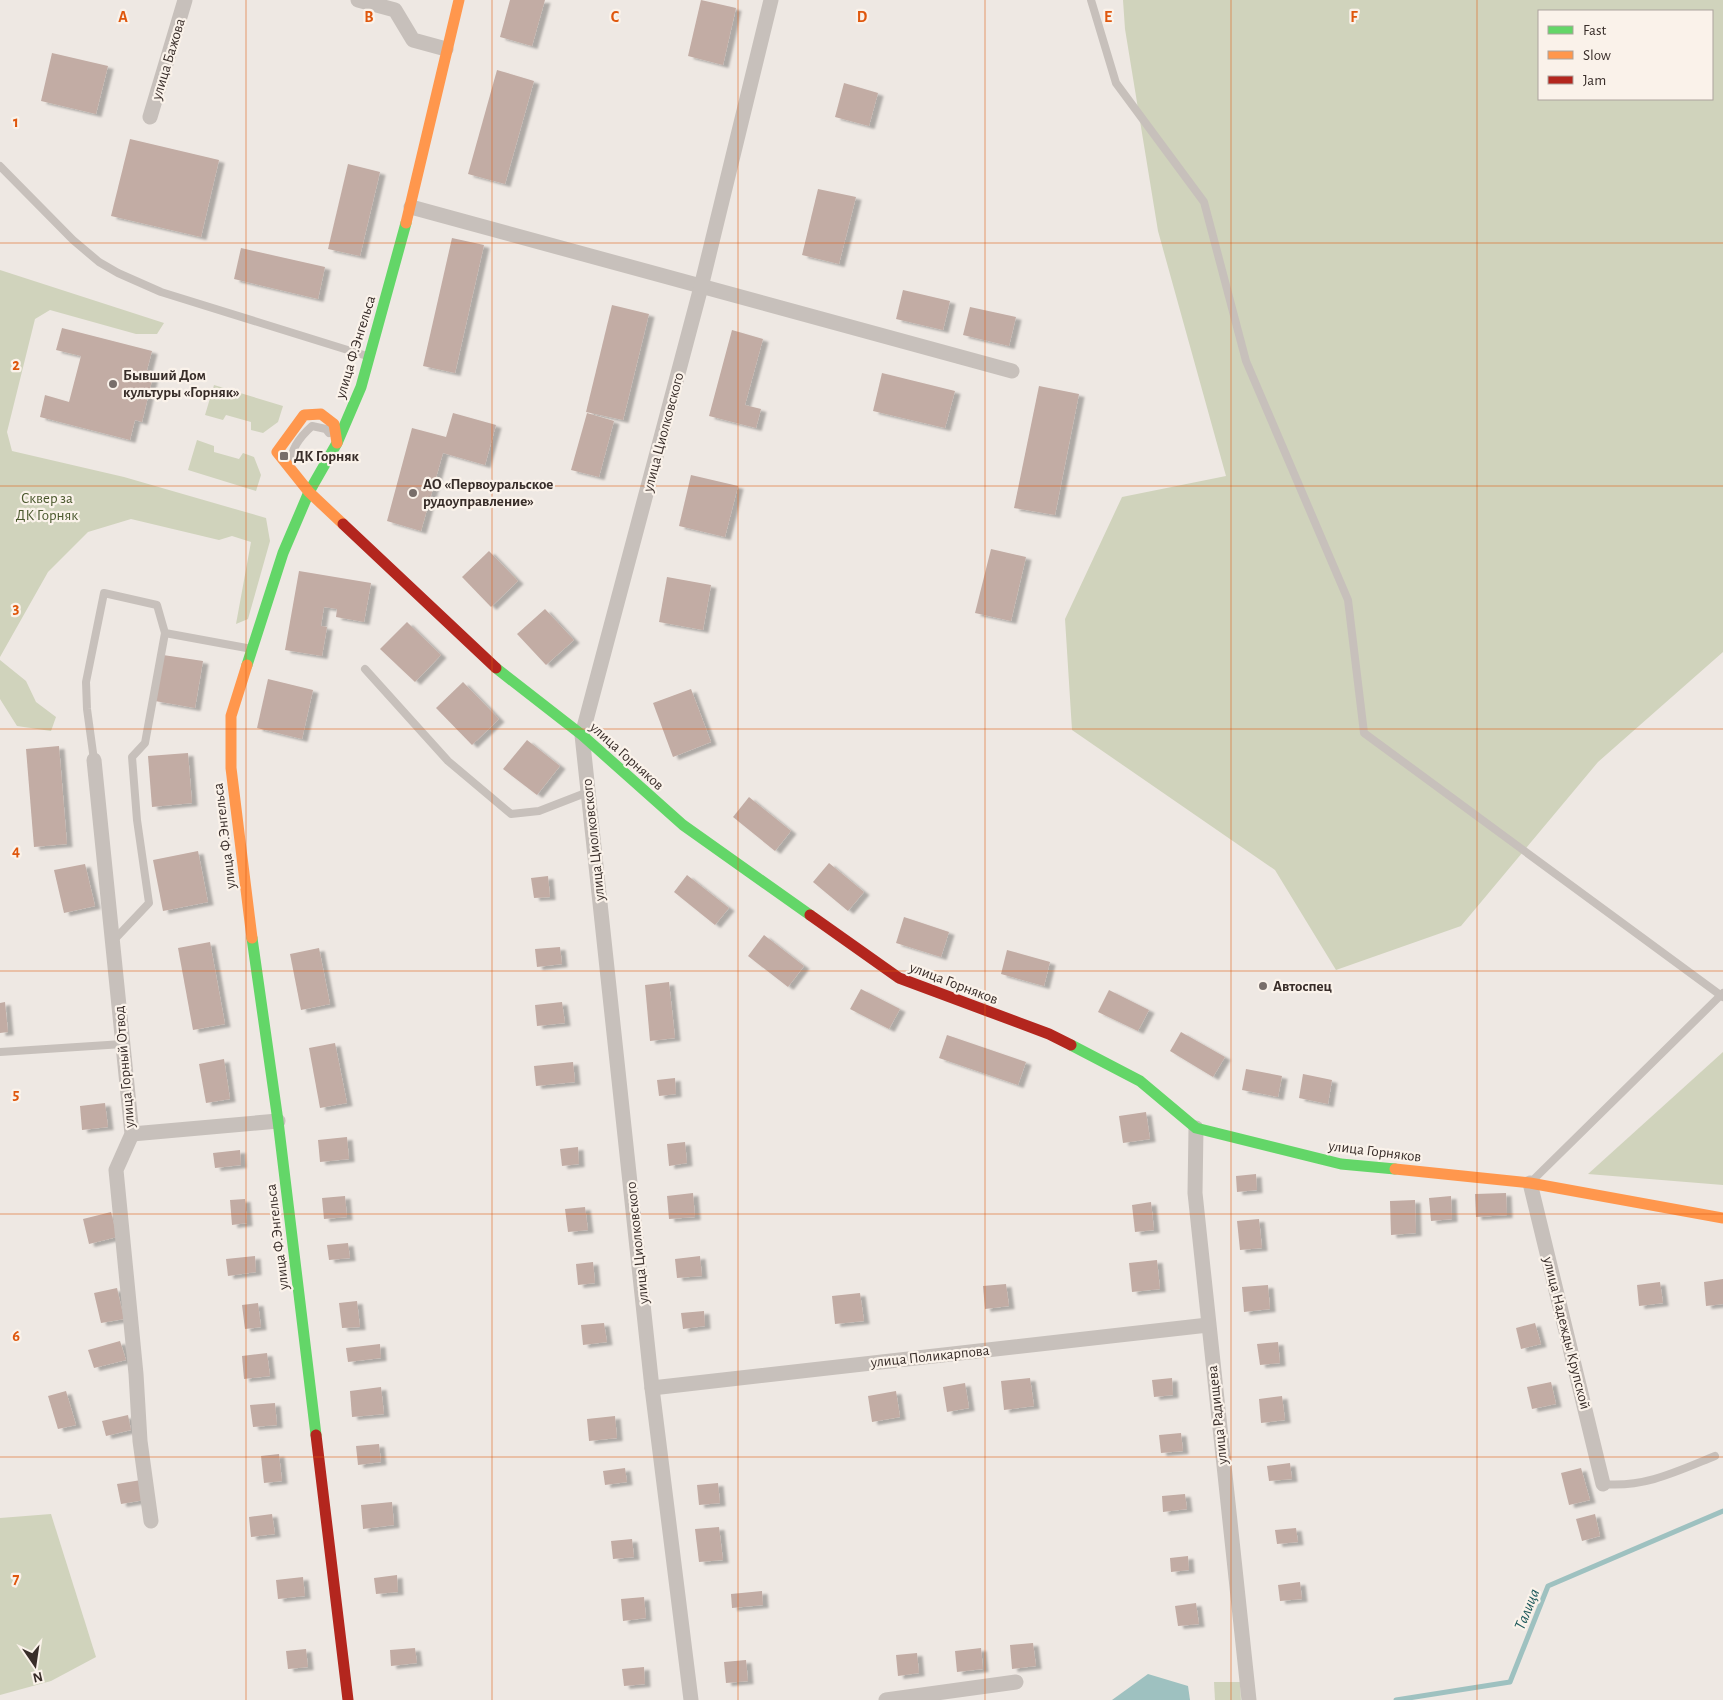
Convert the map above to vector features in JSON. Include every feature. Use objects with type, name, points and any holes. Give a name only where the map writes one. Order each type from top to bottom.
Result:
[{"type":"street","name":"улица Бажова","points":[[150,118],[185,0]]},
{"type":"street","points":[[358,0],[395,10],[413,40],[446,49]]},
{"type":"street","name":"улица Ф.Энгельса","points":[[348,1700],[278,1121],[241,860],[231,768],[231,716],[283,553],[309,492],[337,443],[361,387],[411,207],[458,0]]},
{"type":"street","name":"улица Циолковского","points":[[690,1700],[652,1388],[582,735],[701,287],[771,0]]},
{"type":"street","points":[[411,207],[1012,371]]},
{"type":"street","name":"улица Горняков","points":[[337,443],[334,424],[321,414],[304,415],[277,452],[309,492],[507,678],[582,735],[683,826],[899,978],[1049,1034],[1140,1081],[1196,1128],[1341,1164],[1530,1183],[1723,1218]]},
{"type":"street","name":"улица Горный Отвод","points":[[94,760],[132,1134],[116,1170],[136,1374],[140,1441],[151,1521]]},
{"type":"street","points":[[132,1134],[278,1121]]},
{"type":"street","name":"улица Радищева","points":[[1196,1128],[1195,1193],[1249,1700]]},
{"type":"street","name":"улица Надежды Крупской","points":[[1530,1183],[1603,1484]]},
{"type":"street","name":"улица Поликарпова","points":[[652,1388],[1208,1325]]},
{"type":"street","points":[[886,1700],[1016,1682]]},
{"type":"lane","points":[[1091,0],[1116,83],[1204,202],[1246,361],[1348,600],[1364,733],[1722,995],[1530,1183]]},
{"type":"lane","points":[[0,166],[73,240],[99,262],[118,273],[161,292],[369,357]]},
{"type":"lane","points":[[94,760],[86,709],[86,682],[104,594],[157,605],[165,633],[145,743],[132,757],[138,829],[149,903],[112,942]]},
{"type":"lane","points":[[165,633],[252,649]]},
{"type":"lane","points":[[365,669],[448,761],[511,814],[539,811],[588,792]]},
{"type":"lane","points":[[0,1052],[123,1044]]},
{"type":"lane","points":[[1603,1484],[1622,1486],[1657,1479],[1715,1456]]},
{"type":"green space","points":[[1123,0],[1723,0],[1723,652],[1598,762],[1461,926],[1336,970],[1275,870],[1072,730],[1065,619],[1122,497],[1226,476],[1158,231],[1125,29]]},
{"type":"green space","name":"Сквер за ДК Горняк","points":[[0,270],[164,323],[157,334],[136,334],[50,310],[35,319],[7,432],[12,451],[124,477],[266,518],[270,541],[248,619],[236,624],[251,542],[232,536],[219,540],[131,519],[88,532],[48,572],[0,657]]},
{"type":"green space","points":[[214,385],[283,406],[278,422],[263,433],[251,430],[251,422],[226,415],[223,420],[205,415]]},
{"type":"green space","points":[[197,440],[214,446],[214,452],[239,459],[243,453],[254,457],[261,475],[256,491],[188,470]]},
{"type":"green space","points":[[0,660],[26,681],[36,702],[56,717],[51,731],[17,726],[0,699]]},
{"type":"green space","points":[[1723,1052],[1723,1185],[1588,1174]]},
{"type":"green space","points":[[51,1514],[96,1657],[51,1681],[0,1695],[0,1518]]},
{"type":"green space","points":[[1214,1682],[1240,1682],[1241,1700],[1215,1700]]},
{"type":"water","points":[[1148,1674],[1188,1686],[1190,1700],[1112,1700]]},
{"type":"building","points":[[510,0],[545,0],[532,46],[500,37]]},
{"type":"building","points":[[701,0],[736,8],[723,65],[688,56]]},
{"type":"building","points":[[52,53],[108,66],[96,114],[41,101]]},
{"type":"building","points":[[497,70],[534,81],[505,184],[468,174]]},
{"type":"building","points":[[844,83],[878,93],[869,126],[835,117]]},
{"type":"building","points":[[130,139],[219,160],[201,237],[111,216]]},
{"type":"building","points":[[348,164],[380,172],[360,256],[328,249]]},
{"type":"building","points":[[818,189],[856,197],[839,264],[802,255]]},
{"type":"building","points":[[452,238],[484,245],[455,373],[423,366]]},
{"type":"building","points":[[241,248],[325,267],[318,299],[234,279]]},
{"type":"building","points":[[903,290],[950,301],[943,330],[896,319]]},
{"type":"building","points":[[612,305],[649,314],[623,420],[586,412]]},
{"type":"building","points":[[970,307],[1016,317],[1009,346],[963,335]]},
{"type":"building","name":"Бывший Дом культуры «Горняк»","points":[[62,328],[152,351],[147,370],[154,372],[142,422],[135,420],[130,440],[40,417],[45,395],[69,402],[81,356],[56,350]]},
{"type":"building","points":[[732,330],[763,339],[745,405],[761,409],[756,428],[709,416]]},
{"type":"building","points":[[882,373],[955,391],[945,428],[873,411]]},
{"type":"building","points":[[1039,386],[1079,394],[1055,515],[1014,508]]},
{"type":"building","name":"АО «Первоуральское рудоуправление»","points":[[453,413],[496,425],[485,465],[443,453],[421,531],[387,521],[412,428],[446,437]]},
{"type":"building","points":[[587,413],[614,421],[599,477],[571,470]]},
{"type":"building","points":[[691,475],[738,486],[725,537],[679,526]]},
{"type":"building","points":[[991,549],[1026,557],[1011,621],[975,613]]},
{"type":"building","points":[[489,551],[518,581],[491,607],[462,577]]},
{"type":"building","points":[[299,571],[371,583],[364,622],[336,617],[337,609],[324,607],[321,626],[327,627],[322,656],[285,650]]},
{"type":"building","points":[[667,577],[711,585],[703,630],[659,622]]},
{"type":"building","points":[[545,609],[574,640],[546,665],[517,634]]},
{"type":"building","points":[[407,622],[441,655],[415,682],[380,649]]},
{"type":"building","points":[[163,655],[203,661],[195,708],[155,701]]},
{"type":"building","points":[[268,679],[313,690],[302,739],[257,728]]},
{"type":"building","points":[[463,682],[499,719],[472,745],[436,708]]},
{"type":"building","points":[[691,689],[711,742],[673,757],[653,703]]},
{"type":"building","points":[[527,740],[560,766],[537,795],[503,769]]},
{"type":"building","points":[[59,746],[67,844],[34,847],[26,749]]},
{"type":"building","points":[[188,753],[192,803],[152,807],[148,756]]},
{"type":"building","points":[[749,797],[791,831],[775,851],[733,817]]},
{"type":"building","points":[[198,851],[208,902],[163,911],[153,860]]},
{"type":"building","points":[[829,863],[864,892],[848,911],[813,882]]},
{"type":"building","points":[[85,864],[95,906],[64,913],[54,870]]},
{"type":"building","points":[[687,875],[729,908],[715,925],[674,892]]},
{"type":"building","points":[[548,876],[550,897],[534,898],[531,878]]},
{"type":"building","points":[[904,917],[949,932],[941,957],[896,943]]},
{"type":"building","points":[[764,935],[804,966],[788,987],[748,956]]},
{"type":"building","points":[[210,942],[225,1024],[193,1030],[178,948]]},
{"type":"building","points":[[560,947],[562,964],[537,967],[535,949]]},
{"type":"building","points":[[319,948],[330,1004],[301,1010],[290,954]]},
{"type":"building","points":[[1007,950],[1050,962],[1044,986],[1001,974]]},
{"type":"building","points":[[669,982],[675,1038],[650,1041],[645,985]]},
{"type":"building","points":[[861,989],[900,1009],[889,1029],[850,1009]]},
{"type":"building","points":[[1109,990],[1149,1010],[1138,1031],[1098,1012]]},
{"type":"building","points":[[5,1002],[8,1032],[0,1033],[0,1003]]},
{"type":"building","points":[[562,1002],[565,1023],[537,1026],[535,1005]]},
{"type":"building","points":[[1181,1032],[1225,1057],[1213,1077],[1170,1051]]},
{"type":"building","points":[[947,1035],[1026,1062],[1018,1085],[939,1058]]},
{"type":"building","points":[[335,1043],[347,1103],[320,1108],[309,1048]]},
{"type":"building","points":[[224,1059],[230,1099],[206,1103],[199,1064]]},
{"type":"building","points":[[573,1062],[575,1082],[536,1086],[534,1066]]},
{"type":"building","points":[[1246,1069],[1282,1076],[1278,1097],[1242,1090]]},
{"type":"building","points":[[1303,1074],[1332,1080],[1328,1104],[1299,1098]]},
{"type":"building","points":[[675,1078],[676,1094],[659,1096],[657,1080]]},
{"type":"building","points":[[105,1103],[108,1127],[82,1130],[80,1106]]},
{"type":"building","points":[[1146,1112],[1150,1139],[1123,1143],[1119,1116]]},
{"type":"building","points":[[347,1137],[349,1159],[320,1162],[318,1140]]},
{"type":"building","points":[[685,1142],[687,1163],[669,1166],[667,1144]]},
{"type":"building","points":[[578,1147],[579,1164],[562,1166],[560,1149]]},
{"type":"building","points":[[240,1150],[241,1165],[215,1168],[213,1153]]},
{"type":"building","points":[[1256,1174],[1257,1190],[1237,1192],[1236,1176]]},
{"type":"building","points":[[693,1193],[695,1217],[669,1219],[667,1196]]},
{"type":"building","points":[[1506,1193],[1507,1215],[1476,1217],[1475,1194]]},
{"type":"building","points":[[345,1196],[347,1217],[324,1219],[322,1198]]},
{"type":"building","points":[[1451,1196],[1452,1219],[1431,1221],[1429,1198]]},
{"type":"building","points":[[245,1199],[247,1223],[232,1225],[230,1200]]},
{"type":"building","points":[[1415,1200],[1416,1233],[1391,1235],[1390,1201]]},
{"type":"building","points":[[1151,1202],[1154,1230],[1135,1232],[1132,1205]]},
{"type":"building","points":[[585,1207],[588,1230],[568,1232],[565,1209]]},
{"type":"building","points":[[111,1212],[117,1237],[89,1244],[83,1219]]},
{"type":"building","points":[[1259,1219],[1262,1248],[1240,1250],[1237,1221]]},
{"type":"building","points":[[348,1243],[350,1258],[329,1260],[327,1245]]},
{"type":"building","points":[[255,1256],[256,1272],[228,1276],[226,1259]]},
{"type":"building","points":[[700,1256],[702,1276],[677,1278],[675,1259]]},
{"type":"building","points":[[1157,1260],[1160,1289],[1132,1292],[1129,1263]]},
{"type":"building","points":[[593,1262],[595,1283],[578,1285],[576,1264]]},
{"type":"building","points":[[1723,1279],[1723,1304],[1706,1306],[1704,1282]]},
{"type":"building","points":[[1660,1282],[1663,1303],[1639,1306],[1637,1285]]},
{"type":"building","points":[[1006,1284],[1009,1306],[985,1309],[983,1286]]},
{"type":"building","points":[[1268,1285],[1270,1309],[1244,1312],[1242,1287]]},
{"type":"building","points":[[117,1288],[124,1319],[101,1323],[94,1293]]},
{"type":"building","points":[[860,1293],[864,1321],[835,1324],[832,1296]]},
{"type":"building","points":[[357,1301],[360,1327],[342,1328],[339,1303]]},
{"type":"building","points":[[258,1303],[261,1327],[245,1329],[242,1305]]},
{"type":"building","points":[[704,1311],[705,1326],[683,1329],[681,1313]]},
{"type":"building","points":[[604,1323],[607,1342],[583,1345],[581,1325]]},
{"type":"building","points":[[1535,1323],[1541,1344],[1521,1349],[1516,1328]]},
{"type":"building","points":[[120,1341],[126,1360],[94,1368],[88,1350]]},
{"type":"building","points":[[1278,1342],[1280,1363],[1260,1365],[1257,1344]]},
{"type":"building","points":[[380,1344],[381,1358],[348,1362],[346,1348]]},
{"type":"building","points":[[267,1353],[270,1376],[244,1379],[242,1356]]},
{"type":"building","points":[[1030,1378],[1034,1406],[1004,1410],[1001,1381]]},
{"type":"building","points":[[1172,1378],[1173,1395],[1154,1397],[1152,1380]]},
{"type":"building","points":[[1551,1382],[1556,1404],[1532,1409],[1527,1387]]},
{"type":"building","points":[[965,1383],[969,1408],[947,1412],[943,1387]]},
{"type":"building","points":[[381,1387],[384,1414],[352,1417],[350,1391]]},
{"type":"building","points":[[66,1391],[76,1425],[58,1429],[48,1396]]},
{"type":"building","points":[[896,1391],[900,1417],[872,1422],[868,1396]]},
{"type":"building","points":[[1282,1396],[1285,1420],[1261,1423],[1259,1399]]},
{"type":"building","points":[[275,1403],[277,1425],[253,1427],[250,1405]]},
{"type":"building","points":[[128,1415],[131,1430],[106,1436],[102,1421]]},
{"type":"building","points":[[615,1416],[617,1438],[589,1441],[587,1419]]},
{"type":"building","points":[[1181,1433],[1183,1451],[1161,1453],[1159,1435]]},
{"type":"building","points":[[379,1444],[381,1462],[358,1465],[356,1446]]},
{"type":"building","points":[[279,1454],[282,1481],[264,1483],[261,1456]]},
{"type":"building","points":[[1290,1463],[1292,1479],[1269,1481],[1267,1466]]},
{"type":"building","points":[[625,1468],[627,1482],[605,1485],[603,1471]]},
{"type":"building","points":[[1581,1468],[1590,1500],[1569,1505],[1561,1473]]},
{"type":"building","points":[[141,1480],[144,1500],[121,1504],[117,1484]]},
{"type":"building","points":[[718,1483],[720,1503],[699,1505],[697,1485]]},
{"type":"building","points":[[1185,1494],[1187,1509],[1163,1512],[1162,1496]]},
{"type":"building","points":[[392,1502],[394,1525],[363,1529],[361,1505]]},
{"type":"building","points":[[272,1514],[275,1534],[251,1537],[249,1517]]},
{"type":"building","points":[[1595,1514],[1600,1536],[1582,1541],[1576,1519]]},
{"type":"building","points":[[719,1527],[723,1560],[699,1562],[695,1529]]},
{"type":"building","points":[[1296,1528],[1298,1542],[1277,1544],[1275,1530]]},
{"type":"building","points":[[632,1539],[634,1557],[613,1559],[611,1541]]},
{"type":"building","points":[[1188,1556],[1189,1570],[1171,1572],[1170,1558]]},
{"type":"building","points":[[397,1575],[398,1592],[376,1594],[374,1578]]},
{"type":"building","points":[[303,1577],[305,1596],[278,1599],[276,1580]]},
{"type":"building","points":[[1300,1582],[1302,1599],[1280,1601],[1278,1585]]},
{"type":"building","points":[[762,1591],[763,1605],[732,1608],[731,1594]]},
{"type":"building","points":[[644,1597],[646,1618],[623,1621],[621,1599]]},
{"type":"building","points":[[1196,1603],[1199,1624],[1178,1626],[1175,1606]]},
{"type":"building","points":[[1033,1643],[1036,1666],[1012,1669],[1010,1645]]},
{"type":"building","points":[[415,1648],[417,1663],[391,1666],[390,1650]]},
{"type":"building","points":[[981,1648],[983,1669],[957,1672],[955,1651]]},
{"type":"building","points":[[306,1649],[308,1667],[288,1669],[286,1651]]},
{"type":"building","points":[[917,1653],[919,1673],[898,1676],[896,1655]]},
{"type":"building","points":[[746,1660],[748,1681],[726,1683],[724,1662]]},
{"type":"building","points":[[644,1667],[645,1684],[624,1686],[622,1669]]},
{"type":"waterway","name":"Талица","points":[[1396,1700],[1510,1682],[1548,1586],[1723,1511]]},
{"type":"traffic: fast","points":[[247,665],[283,553],[309,492],[337,443],[361,387],[406,223]]},
{"type":"traffic: fast","points":[[496,668],[582,735],[683,825],[810,915]]},
{"type":"traffic: fast","points":[[252,938],[278,1121],[316,1435]]},
{"type":"traffic: fast","points":[[1071,1045],[1140,1081],[1196,1128],[1341,1164],[1395,1169]]},
{"type":"traffic: slow","points":[[406,223],[459,0]]},
{"type":"traffic: slow","points":[[337,443],[334,424],[321,414],[304,415],[277,452],[309,492],[343,524]]},
{"type":"traffic: slow","points":[[247,665],[231,716],[231,768],[252,938]]},
{"type":"traffic: slow","points":[[1395,1169],[1530,1183],[1723,1218]]},
{"type":"traffic: jam","points":[[343,524],[496,668]]},
{"type":"traffic: jam","points":[[810,915],[899,978],[1049,1034],[1071,1045]]},
{"type":"traffic: jam","points":[[316,1435],[348,1700]]},
{"type":"place","name":"Бывший Дом культуры «Горняк»","points":[[113,384]]},
{"type":"place","name":"ДК Горняк","points":[[284,456]]},
{"type":"place","name":"АО «Первоуральское рудоуправление»","points":[[413,493]]},
{"type":"place","name":"Автоспец","points":[[1263,986]]}]
